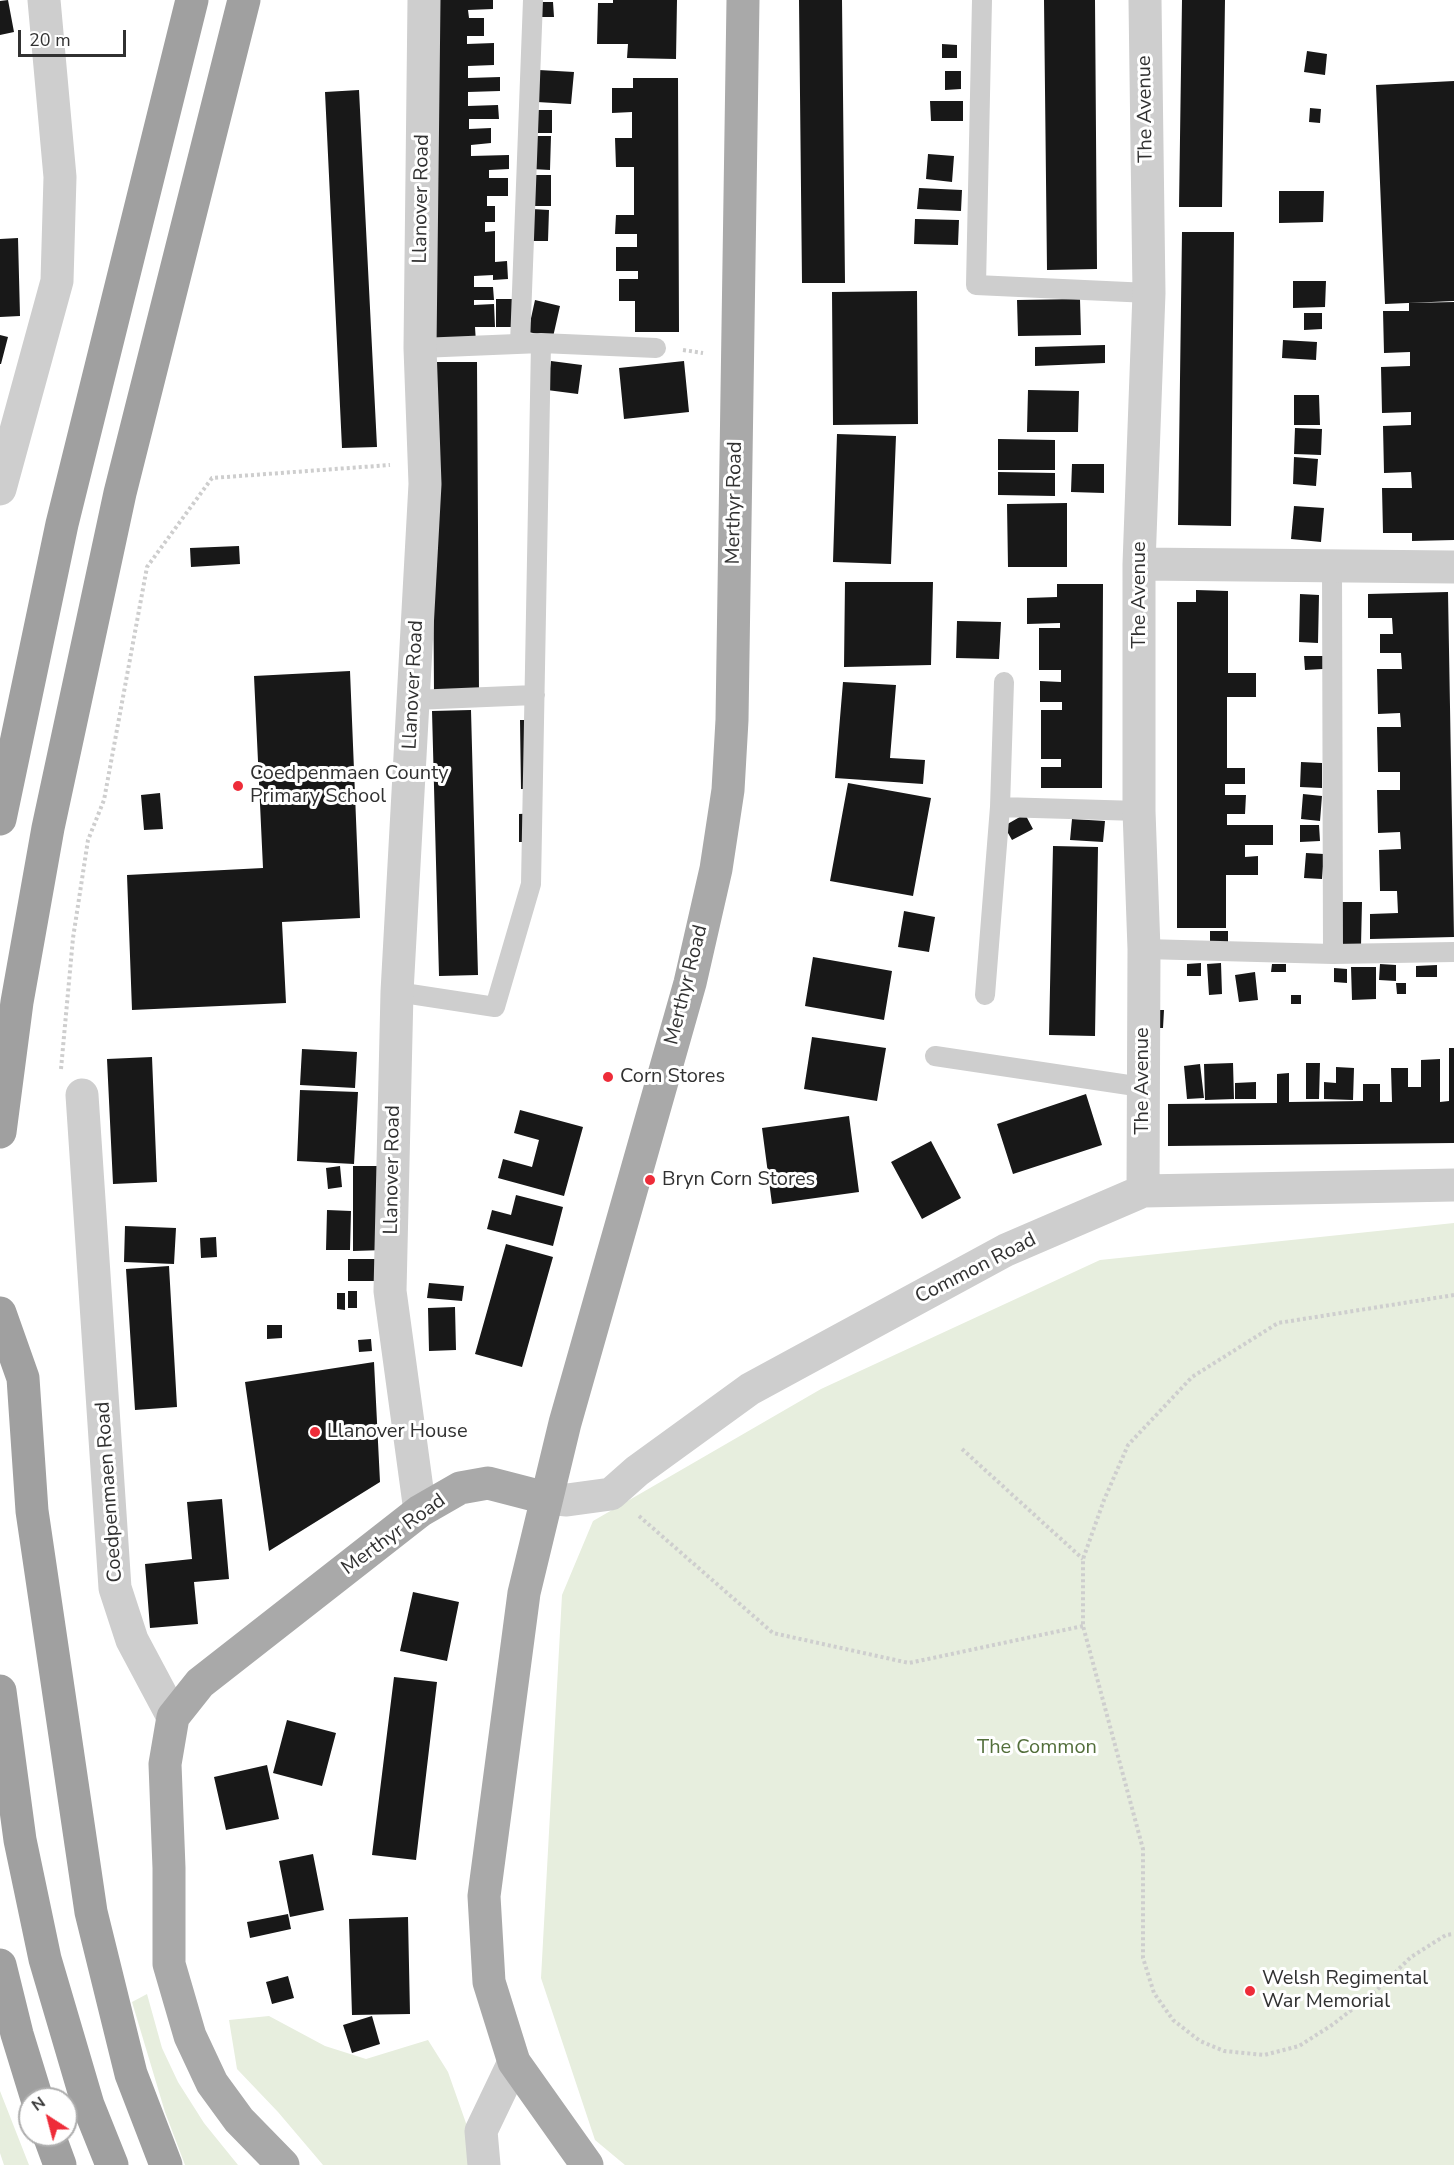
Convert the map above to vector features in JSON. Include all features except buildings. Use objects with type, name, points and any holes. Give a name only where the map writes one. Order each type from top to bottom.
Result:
[{"type":"highway","points":[[0,819],[62,524],[192,0]]},
{"type":"highway","points":[[0,1132],[17,1002],[53,805],[120,493],[244,0]]},
{"type":"highway","points":[[0,1313],[23,1378],[32,1511],[91,1912],[131,2074],[166,2165]]},
{"type":"highway","points":[[0,1691],[20,1840],[45,1959],[88,2105],[112,2165]]},
{"type":"highway","points":[[0,1965],[33,2087]]},
{"type":"highway","points":[[53,2147],[60,2165]]},
{"type":"main road","name":"Merthyr Road","points":[[173,1717],[200,1683],[420,1511],[460,1488],[488,1483],[546,1498],[690,983],[716,869],[728,790],[732,720],[743,0]]},
{"type":"main road","points":[[546,1498],[524,1593],[484,1896],[489,1982],[514,2062],[587,2165]]},
{"type":"main road","points":[[173,1717],[165,1764],[170,1868],[169,1964],[190,2036],[212,2083],[239,2120],[283,2165]]},
{"type":"street","points":[[0,489],[57,281],[60,177],[44,0]]},
{"type":"street","name":"Llanover Road","points":[[420,1511],[390,1291],[397,992],[424,462],[420,348],[424,0]]},
{"type":"street","name":"The Avenue","points":[[1143,1191],[1144,949],[1139,811],[1139,564],[1149,293],[1145,0]]},
{"type":"street","points":[[1139,564],[1454,567]]},
{"type":"street","name":"Coedpenmaen Road","points":[[82,1095],[115,1588],[132,1640],[173,1717]]},
{"type":"street","name":"Common Road","points":[[546,1498],[567,1500],[611,1494],[637,1471],[750,1389],[1006,1250],[1143,1191],[1454,1185]]},
{"type":"street","points":[[484,2165],[481,2131],[514,2062]]},
{"type":"lane","points":[[520,344],[533,0]]},
{"type":"lane","points":[[982,0],[976,285],[1149,293]]},
{"type":"lane","points":[[420,348],[541,343],[656,348]]},
{"type":"lane","points":[[397,992],[495,1007],[531,884],[541,343]]},
{"type":"lane","points":[[1332,566],[1332,954]]},
{"type":"lane","points":[[985,995],[1000,807],[1004,682]]},
{"type":"lane","points":[[413,700],[535,695]]},
{"type":"lane","points":[[1000,807],[1139,811]]},
{"type":"lane","points":[[1144,949],[1332,954],[1454,952]]},
{"type":"lane","points":[[935,1056],[1142,1087]]},
{"type":"path","points":[[656,348],[738,356]]},
{"type":"path","points":[[82,1095],[60,1078],[73,938],[88,840],[104,800],[147,567],[212,478],[424,462]]},
{"type":"path","points":[[1454,1294],[1278,1323],[1192,1377],[1128,1446],[1104,1500],[1083,1560],[1083,1626],[1143,1849],[1143,1958],[1154,1993],[1173,2020],[1200,2040],[1224,2051],[1264,2055],[1299,2046],[1368,1998],[1411,1957],[1454,1934]]},
{"type":"path","points":[[962,1449],[1083,1560]]},
{"type":"path","points":[[636,1513],[773,1633],[909,1663],[1083,1626]]},
{"type":"green space","name":"The Common","points":[[1454,1223],[1454,2165],[625,2165],[595,2140],[541,1978],[562,1595],[593,1521],[821,1389],[1100,1260]]},
{"type":"green space","points":[[147,1994],[162,2048],[178,2082],[204,2123],[238,2165],[185,2165],[165,2112],[132,2002]]},
{"type":"green space","points":[[269,2016],[325,2046],[366,2059],[428,2040],[448,2072],[467,2126],[471,2165],[323,2165],[278,2112],[237,2069],[229,2020]]},
{"type":"green space","points":[[0,2091],[18,2137],[18,2147],[22,2147],[29,2165],[4,2165],[0,2153]]},
{"type":"place","name":"Coedpenmaen County Primary School","points":[[238,786]]},
{"type":"place","name":"Corn Stores","points":[[608,1077]]},
{"type":"place","name":"Bryn Corn Stores","points":[[650,1180]]},
{"type":"place","name":"Llanover House","points":[[315,1432]]},
{"type":"place","name":"Welsh Regimental War Memorial","points":[[1250,1991]]}]
